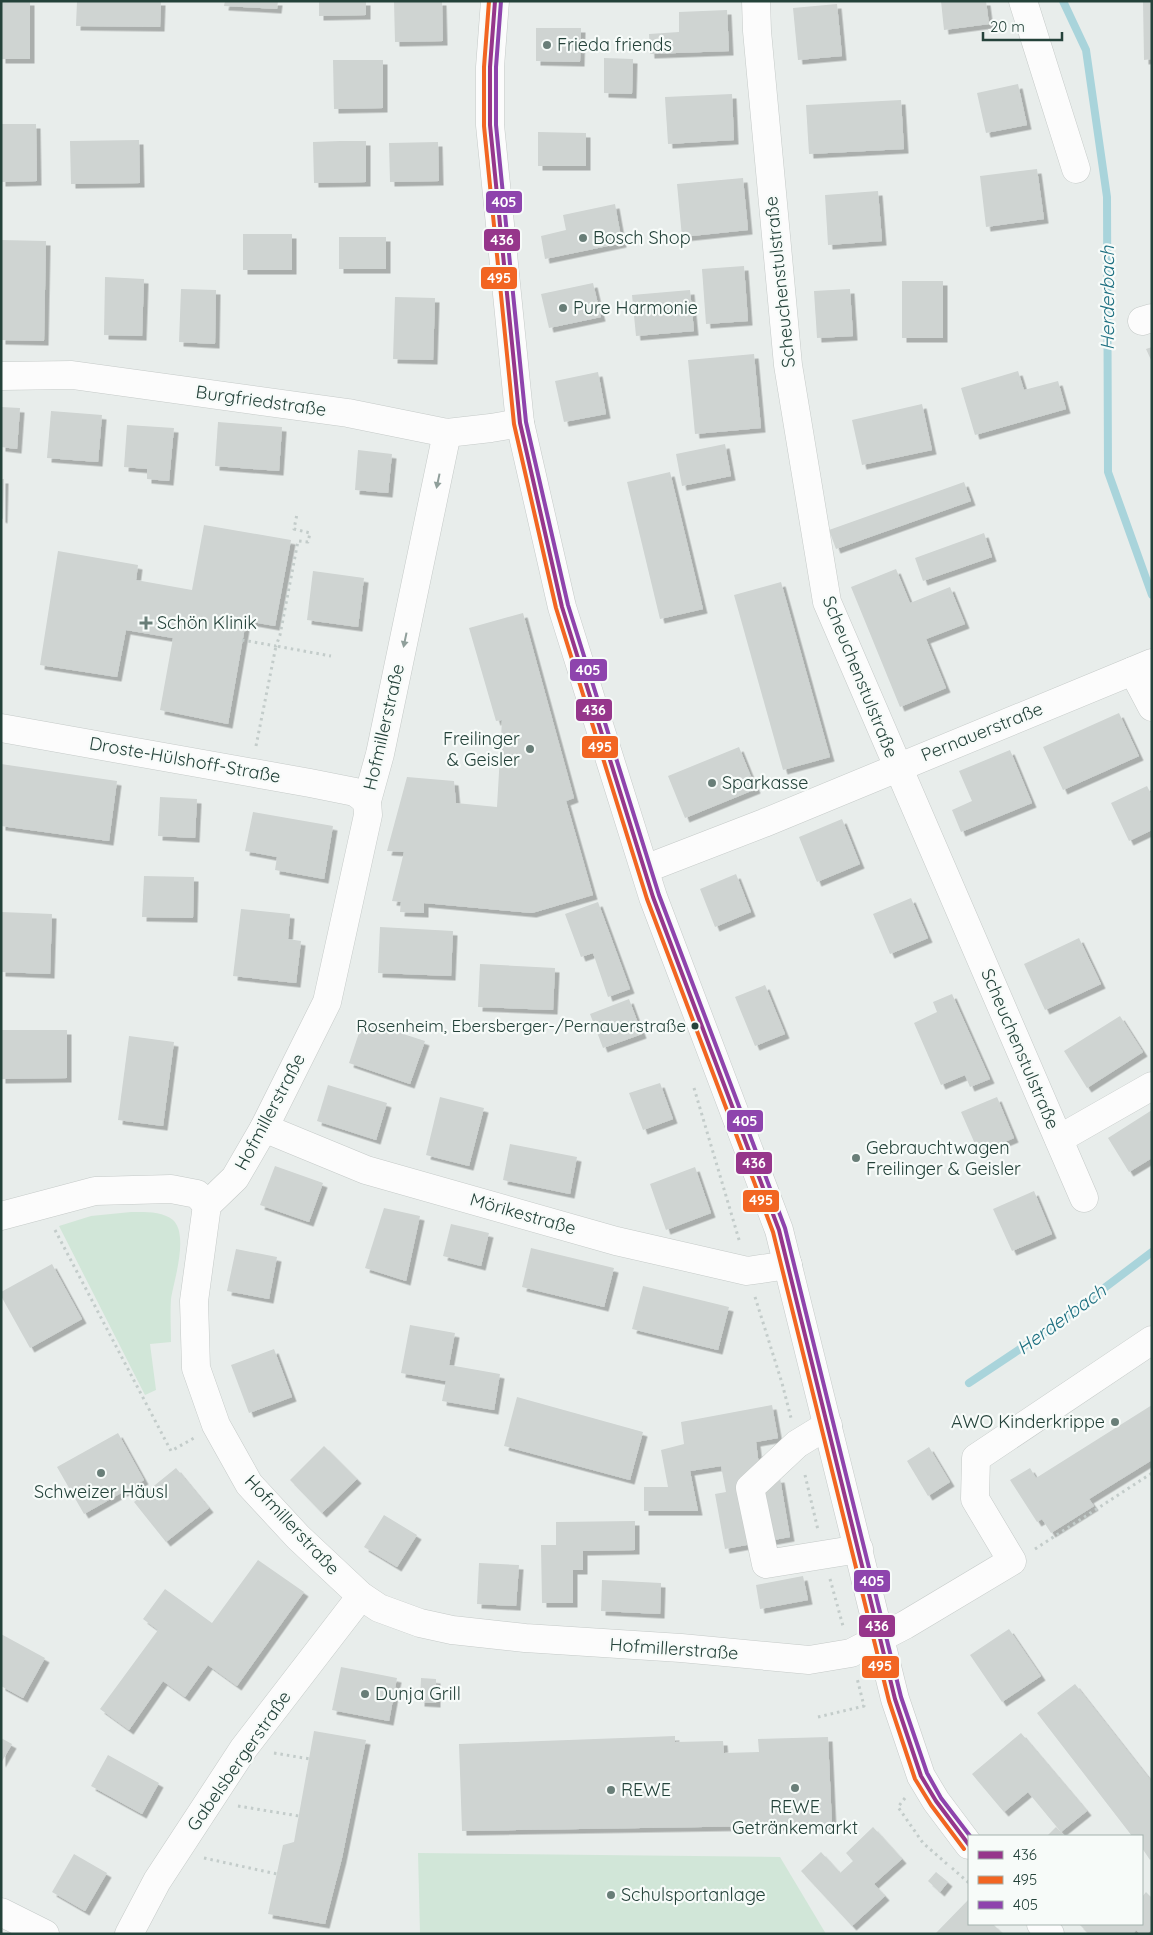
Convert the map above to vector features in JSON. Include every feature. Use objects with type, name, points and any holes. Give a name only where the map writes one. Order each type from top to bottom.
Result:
[{"type":"street","points":[[495,1],[490,67],[490,124],[520,423],[562,607],[645,869],[701,1025],[779,1230],[895,1699],[921,1776],[936,1801],[968,1844]]},
{"type":"street","name":"Scheuchenstulstraße","points":[[756,1],[757,30],[788,365],[827,602],[1084,1198]]},
{"type":"street","points":[[1023,1],[1076,169]]},
{"type":"street","name":"Burgfriedstraße","points":[[1,376],[72,375],[348,413],[447,433],[520,423]]},
{"type":"street","name":"Hofmillerstraße","points":[[447,433],[380,754],[367,800],[368,816],[326,1002],[264,1128],[235,1178],[207,1205],[194,1301],[196,1368],[216,1425],[249,1484],[298,1537],[361,1596],[379,1608],[420,1623],[452,1630],[525,1638],[681,1648],[809,1660],[851,1653],[905,1625],[1012,1561],[975,1499],[976,1458],[1152,1340]]},
{"type":"street","points":[[1145,666],[1152,707]]},
{"type":"street","name":"Pernauerstraße","points":[[645,869],[764,823],[1145,666]]},
{"type":"street","name":"Droste-Hülshoff-Straße","points":[[1,728],[355,792],[367,800]]},
{"type":"street","points":[[1059,1139],[1152,1086]]},
{"type":"street","name":"Mörikestraße","points":[[264,1128],[366,1170],[616,1241],[748,1271],[788,1265]]},
{"type":"street","points":[[1,1216],[41,1204],[94,1192],[171,1189],[197,1194],[207,1205]]},
{"type":"street","points":[[828,1425],[797,1444],[750,1488],[766,1564],[859,1549]]},
{"type":"street","name":"Gabelsbergerstraße","points":[[129,1934],[157,1881],[244,1748],[361,1596]]},
{"type":"street","points":[[1,1912],[45,1934]]},
{"type":"path","points":[[251,773],[298,540],[308,542],[310,533],[294,529],[297,514]]},
{"type":"path","points":[[242,640],[331,656]]},
{"type":"path","points":[[693,1083],[782,1382],[840,1618]]},
{"type":"path","points":[[41,1204],[170,1451],[216,1425]]},
{"type":"path","points":[[1033,1549],[1152,1473]]},
{"type":"path","points":[[818,1717],[864,1706],[860,1694]]},
{"type":"path","points":[[208,1802],[299,1816]]},
{"type":"path","points":[[176,1852],[277,1874]]},
{"type":"green space","points":[[131,1212],[153,1213],[169,1217],[178,1227],[180,1236],[179,1258],[171,1299],[171,1342],[150,1344],[156,1390],[145,1395],[59,1226],[91,1216]]},
{"type":"green space","name":"Schulsportanlage","points":[[418,1853],[780,1857],[826,1934],[420,1934]]},
{"type":"building","points":[[1,1],[30,1],[30,59],[1,59]]},
{"type":"building","points":[[77,1],[161,1],[160,27],[76,26]]},
{"type":"building","points":[[225,1],[278,1],[277,9],[224,6]]},
{"type":"building","points":[[319,1],[366,1],[366,15],[319,16]]},
{"type":"building","points":[[394,1],[442,1],[443,41],[395,42]]},
{"type":"building","points":[[941,1],[986,1],[989,24],[944,30]]},
{"type":"building","points":[[1143,1],[1152,1],[1152,59],[1144,60]]},
{"type":"building","points":[[837,4],[842,56],[798,60],[793,8]]},
{"type":"building","points":[[727,10],[729,51],[650,54],[649,34],[679,32],[679,12]]},
{"type":"building","points":[[536,28],[581,28],[580,62],[536,61]]},
{"type":"building","points":[[604,58],[633,59],[632,94],[604,93]]},
{"type":"building","points":[[333,60],[383,60],[383,108],[334,109]]},
{"type":"building","points":[[1018,84],[1027,125],[986,133],[977,93]]},
{"type":"building","points":[[732,94],[734,140],[668,144],[665,97]]},
{"type":"building","points":[[901,100],[904,149],[809,154],[806,105]]},
{"type":"building","points":[[1,124],[36,124],[37,181],[1,182]]},
{"type":"building","points":[[538,132],[586,133],[586,166],[538,166]]},
{"type":"building","points":[[139,140],[140,183],[71,184],[70,141]]},
{"type":"building","points":[[366,141],[366,182],[314,183],[313,142]]},
{"type":"building","points":[[438,142],[439,181],[390,182],[389,143]]},
{"type":"building","points":[[1037,169],[1044,219],[986,227],[980,176]]},
{"type":"building","points":[[743,178],[748,230],[682,237],[677,184]]},
{"type":"building","points":[[878,191],[882,241],[828,245],[825,195]]},
{"type":"building","points":[[615,204],[622,243],[545,259],[541,236],[566,230],[563,215]]},
{"type":"building","points":[[243,234],[292,234],[292,270],[243,270]]},
{"type":"building","points":[[339,237],[386,237],[386,269],[339,269]]},
{"type":"building","points":[[1,240],[46,241],[44,341],[1,340]]},
{"type":"building","points":[[744,266],[748,321],[706,324],[702,269]]},
{"type":"building","points":[[105,277],[144,279],[142,336],[104,335]]},
{"type":"building","points":[[902,281],[943,281],[943,338],[902,338]]},
{"type":"building","points":[[593,283],[601,317],[549,328],[541,294]]},
{"type":"building","points":[[181,289],[216,290],[215,344],[179,342]]},
{"type":"building","points":[[850,289],[853,336],[817,338],[814,291]]},
{"type":"building","points":[[690,290],[694,331],[636,336],[632,295]]},
{"type":"building","points":[[395,297],[435,298],[433,360],[393,359]]},
{"type":"building","points":[[1152,347],[1152,362],[1146,349]]},
{"type":"building","points":[[754,354],[761,428],[695,434],[688,360]]},
{"type":"building","points":[[1018,371],[1024,390],[1058,381],[1066,409],[975,435],[961,388]]},
{"type":"building","points":[[598,372],[606,414],[564,422],[555,381]]},
{"type":"building","points":[[922,404],[932,450],[862,465],[852,420]]},
{"type":"building","points":[[1,407],[20,408],[17,449],[1,447]]},
{"type":"building","points":[[51,411],[102,415],[98,462],[47,458]]},
{"type":"building","points":[[218,422],[282,427],[279,471],[215,466]]},
{"type":"building","points":[[127,425],[174,428],[169,481],[147,479],[147,469],[124,467]]},
{"type":"building","points":[[725,444],[731,476],[682,486],[676,454]]},
{"type":"building","points":[[358,450],[392,454],[388,493],[355,490]]},
{"type":"building","points":[[670,472],[703,609],[660,619],[627,482]]},
{"type":"building","points":[[1,479],[4,479],[3,519],[1,518]]},
{"type":"building","points":[[964,482],[971,501],[836,549],[829,530]]},
{"type":"building","name":"Schön Klinik","points":[[204,525],[291,540],[275,626],[246,621],[228,724],[160,710],[173,638],[126,630],[117,677],[40,665],[58,551],[138,565],[136,580],[192,590]]},
{"type":"building","points":[[984,533],[992,557],[923,581],[915,558]]},
{"type":"building","points":[[896,569],[910,603],[950,587],[965,624],[926,639],[946,688],[900,707],[851,587]]},
{"type":"building","points":[[313,571],[364,578],[358,627],[307,620]]},
{"type":"building","points":[[781,582],[830,757],[783,770],[734,595]]},
{"type":"building","name":"Freilinger & Geisler","points":[[523,613],[574,798],[566,801],[593,895],[532,913],[424,903],[424,913],[400,912],[401,902],[392,901],[404,852],[387,851],[407,777],[454,781],[456,803],[497,807],[502,720],[496,721],[469,628]]},
{"type":"building","points":[[1119,713],[1139,756],[1063,790],[1043,747]]},
{"type":"building","name":"Sparkasse","points":[[739,747],[756,789],[685,818],[668,776]]},
{"type":"building","points":[[1010,750],[1032,803],[961,832],[952,810],[972,801],[959,771]]},
{"type":"building","points":[[1,764],[117,781],[109,841],[1,826]]},
{"type":"building","points":[[1147,786],[1152,796],[1152,830],[1129,841],[1111,803]]},
{"type":"building","points":[[160,797],[197,799],[195,838],[158,836]]},
{"type":"building","points":[[253,812],[333,826],[324,879],[275,870],[277,857],[245,851]]},
{"type":"building","points":[[842,819],[860,864],[817,882],[799,837]]},
{"type":"building","points":[[736,874],[751,912],[715,927],[700,889]]},
{"type":"building","points":[[144,876],[194,877],[193,918],[142,917]]},
{"type":"building","points":[[911,898],[928,938],[890,954],[873,914]]},
{"type":"building","points":[[598,902],[630,989],[608,997],[593,953],[581,957],[565,914]]},
{"type":"building","points":[[241,909],[290,914],[288,939],[301,941],[296,983],[233,976]]},
{"type":"building","points":[[1,912],[52,914],[50,974],[1,972]]},
{"type":"building","points":[[380,927],[453,931],[451,976],[378,973]]},
{"type":"building","points":[[1079,938],[1101,984],[1045,1010],[1024,964]]},
{"type":"building","points":[[480,964],[555,968],[553,1010],[478,1007]]},
{"type":"building","points":[[765,985],[785,1034],[755,1046],[735,997]]},
{"type":"building","points":[[952,994],[990,1079],[970,1087],[965,1075],[941,1085],[914,1023],[937,1012],[933,1002]]},
{"type":"building","points":[[629,999],[642,1034],[603,1048],[590,1014]]},
{"type":"building","points":[[1120,1016],[1143,1052],[1087,1088],[1064,1051]]},
{"type":"building","points":[[363,1021],[425,1041],[410,1084],[349,1063]]},
{"type":"building","points":[[1,1030],[67,1030],[67,1078],[1,1079]]},
{"type":"building","points":[[129,1036],[174,1042],[163,1126],[118,1120]]},
{"type":"building","points":[[660,1083],[673,1119],[643,1130],[629,1093]]},
{"type":"building","points":[[328,1085],[387,1103],[376,1140],[317,1121]]},
{"type":"building","points":[[440,1097],[484,1108],[469,1166],[426,1155]]},
{"type":"building","points":[[997,1097],[1014,1138],[979,1153],[961,1112]]},
{"type":"building","points":[[1152,1110],[1152,1158],[1129,1172],[1108,1138]]},
{"type":"building","points":[[510,1144],[577,1157],[570,1194],[503,1180]]},
{"type":"building","points":[[275,1166],[323,1183],[309,1222],[260,1205]]},
{"type":"building","points":[[695,1167],[711,1213],[666,1230],[650,1184]]},
{"type":"building","points":[[1034,1191],[1052,1234],[1012,1251],[993,1209]]},
{"type":"building","points":[[384,1208],[420,1216],[406,1281],[365,1268]]},
{"type":"building","points":[[451,1224],[489,1233],[481,1266],[443,1256]]},
{"type":"building","points":[[531,1248],[614,1268],[604,1307],[522,1287]]},
{"type":"building","points":[[236,1249],[277,1257],[269,1299],[227,1291]]},
{"type":"building","points":[[52,1264],[82,1319],[30,1348],[1,1296],[1,1292]]},
{"type":"building","points":[[643,1286],[729,1307],[718,1350],[632,1329]]},
{"type":"building","points":[[410,1325],[455,1333],[449,1365],[500,1374],[494,1410],[442,1401],[446,1381],[401,1373]]},
{"type":"building","points":[[274,1349],[292,1397],[249,1413],[231,1365]]},
{"type":"building","points":[[517,1397],[643,1432],[630,1480],[504,1446]]},
{"type":"building","points":[[772,1405],[778,1438],[756,1442],[758,1458],[763,1481],[780,1478],[790,1537],[725,1549],[715,1494],[726,1492],[721,1466],[690,1471],[698,1511],[644,1511],[644,1487],[668,1487],[661,1450],[684,1444],[681,1422]]},
{"type":"building","points":[[1152,1405],[1152,1460],[1089,1499],[1094,1506],[1051,1533],[1042,1519],[1037,1522],[1010,1480],[1030,1468],[1036,1478]]},
{"type":"building","name":"Schweizer Häusl","points":[[118,1433],[144,1480],[84,1514],[57,1467]]},
{"type":"building","points":[[324,1446],[357,1479],[322,1513],[290,1480]]},
{"type":"building","points":[[929,1447],[950,1482],[928,1496],[907,1461]]},
{"type":"building","points":[[176,1468],[209,1508],[166,1542],[134,1502]]},
{"type":"building","points":[[384,1515],[417,1535],[397,1567],[364,1547]]},
{"type":"building","points":[[635,1521],[635,1550],[583,1551],[583,1570],[573,1570],[573,1603],[542,1603],[541,1545],[556,1545],[556,1522]]},
{"type":"building","points":[[258,1560],[304,1592],[237,1686],[208,1665],[185,1697],[163,1681],[129,1730],[100,1709],[158,1630],[143,1619],[165,1589],[212,1623]]},
{"type":"building","points":[[479,1563],[519,1565],[516,1606],[477,1604]]},
{"type":"building","points":[[803,1576],[808,1600],[760,1609],[756,1585]]},
{"type":"building","points":[[602,1580],[661,1583],[660,1614],[601,1611]]},
{"type":"building","points":[[1009,1629],[1041,1676],[1002,1702],[970,1655]]},
{"type":"building","points":[[1,1634],[45,1658],[23,1698],[1,1686]]},
{"type":"building","name":"Dunja Grill","points":[[341,1667],[397,1678],[389,1721],[332,1710]]},
{"type":"building","points":[[421,1678],[436,1679],[436,1703],[420,1702]]},
{"type":"building","points":[[1075,1684],[1152,1782],[1152,1858],[1150,1860],[1143,1850],[1143,1835],[1131,1835],[1037,1713]]},
{"type":"building","points":[[314,1731],[366,1740],[342,1858],[325,1924],[268,1914],[283,1845],[294,1842]]},
{"type":"building","points":[[1021,1733],[1087,1811],[1061,1832],[1028,1792],[1004,1812],[972,1774]]},
{"type":"building","name":"REWE","points":[[675,1736],[675,1742],[723,1741],[724,1753],[759,1752],[758,1739],[828,1737],[832,1825],[462,1831],[459,1744]]},
{"type":"building","points":[[1,1738],[12,1744],[1,1763]]},
{"type":"building","points":[[108,1755],[159,1783],[142,1814],[91,1786]]},
{"type":"building","points":[[873,1827],[902,1859],[874,1884],[885,1896],[852,1926],[801,1871],[821,1852],[840,1873],[853,1861],[846,1853]]},
{"type":"building","points":[[1056,1827],[1064,1835],[1048,1835]]},
{"type":"building","points":[[74,1854],[107,1873],[85,1911],[52,1892]]},
{"type":"building","points":[[936,1872],[948,1882],[940,1892],[928,1881]]},
{"type":"building","points":[[1146,1892],[1152,1898],[1152,1929],[1147,1934],[1140,1934],[1136,1930],[1133,1934],[1089,1934],[1080,1925],[1143,1925],[1143,1896]]},
{"type":"building","points":[[968,1900],[968,1925],[994,1925],[1003,1934],[935,1934]]},
{"type":"waterway","name":"Herderbach","points":[[1063,1],[1086,50],[1107,197],[1108,472],[1152,595]]},
{"type":"waterway","name":"Herderbach","points":[[969,1383],[1050,1329],[1152,1252]]},
{"type":"transit line","name":"495","points":[[489,1],[484,67],[484,126],[514,424],[556,608],[647,899],[773,1232],[889,1701],[915,1779],[931,1805],[964,1849]]},
{"type":"transit line","name":"436","points":[[495,1],[490,67],[490,125],[520,423],[562,607],[653,897],[779,1230],[895,1699],[921,1776],[936,1801],[968,1844]]},
{"type":"transit line","name":"405","points":[[501,1],[496,67],[496,125],[526,422],[568,605],[659,895],[785,1228],[901,1697],[927,1773],[941,1798],[969,1835]]},
{"type":"place","name":"Frieda friends","points":[[547,45]]},
{"type":"place","name":"Bosch Shop","points":[[583,238]]},
{"type":"place","name":"Pure Harmonie","points":[[563,308]]},
{"type":"place","name":"Schön Klinik","points":[[146,623]]},
{"type":"place","name":"Freilinger & Geisler","points":[[530,749]]},
{"type":"place","name":"Sparkasse","points":[[712,783]]},
{"type":"place","name":"Rosenheim, Ebersberger-/Pernauerstraße","points":[[695,1026]]},
{"type":"place","name":"Gebrauchtwagen Freilinger & Geisler","points":[[856,1158]]},
{"type":"place","name":"AWO Kinderkrippe","points":[[1115,1422]]},
{"type":"place","name":"Schweizer Häusl","points":[[101,1473]]},
{"type":"place","name":"Dunja Grill","points":[[365,1694]]},
{"type":"place","name":"REWE Getränkemarkt","points":[[795,1788]]},
{"type":"place","name":"REWE","points":[[611,1790]]},
{"type":"place","name":"Schulsportanlage","points":[[611,1895]]}]
